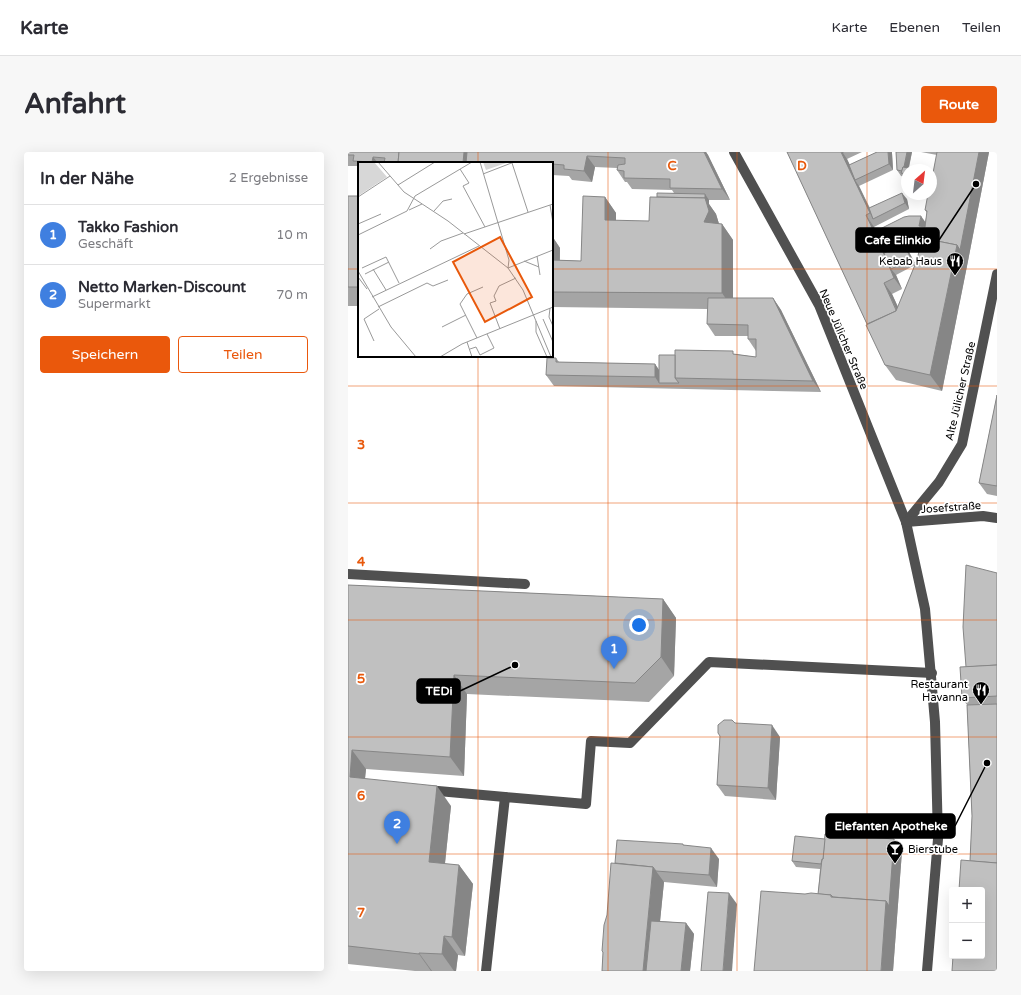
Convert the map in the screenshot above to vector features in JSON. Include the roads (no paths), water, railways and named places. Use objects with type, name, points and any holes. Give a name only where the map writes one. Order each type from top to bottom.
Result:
[{"type":"street","name":"Neue Jülicher Straße","points":[[734,152],[819,305],[906,522],[925,609],[932,673],[935,722],[938,839],[927,971]]},
{"type":"street","name":"Alte Jülicher Straße","points":[[906,522],[939,482],[962,444],[997,274]]},
{"type":"street","name":"Josefstraße","points":[[906,522],[983,516],[997,518]]},
{"type":"street","points":[[348,574],[525,584]]},
{"type":"street","points":[[418,789],[505,798],[586,804],[591,741],[630,744],[708,662],[932,673]]},
{"type":"street","points":[[486,971],[505,798]]},
{"type":"place","name":"Cafe Elinkio","points":[[976,184]]},
{"type":"place","name":"Kebab Haus","points":[[955,276]]},
{"type":"place","name":"TEDi","points":[[515,665]]},
{"type":"place","name":"Takko Fashion","points":[[614,669]]},
{"type":"place","name":"Restaurant Havanna","points":[[981,705]]},
{"type":"place","name":"Elefanten Apotheke","points":[[987,763]]},
{"type":"place","name":"Netto Marken-Discount","points":[[397,844]]},
{"type":"place","name":"Bierstube","points":[[895,864]]}]
